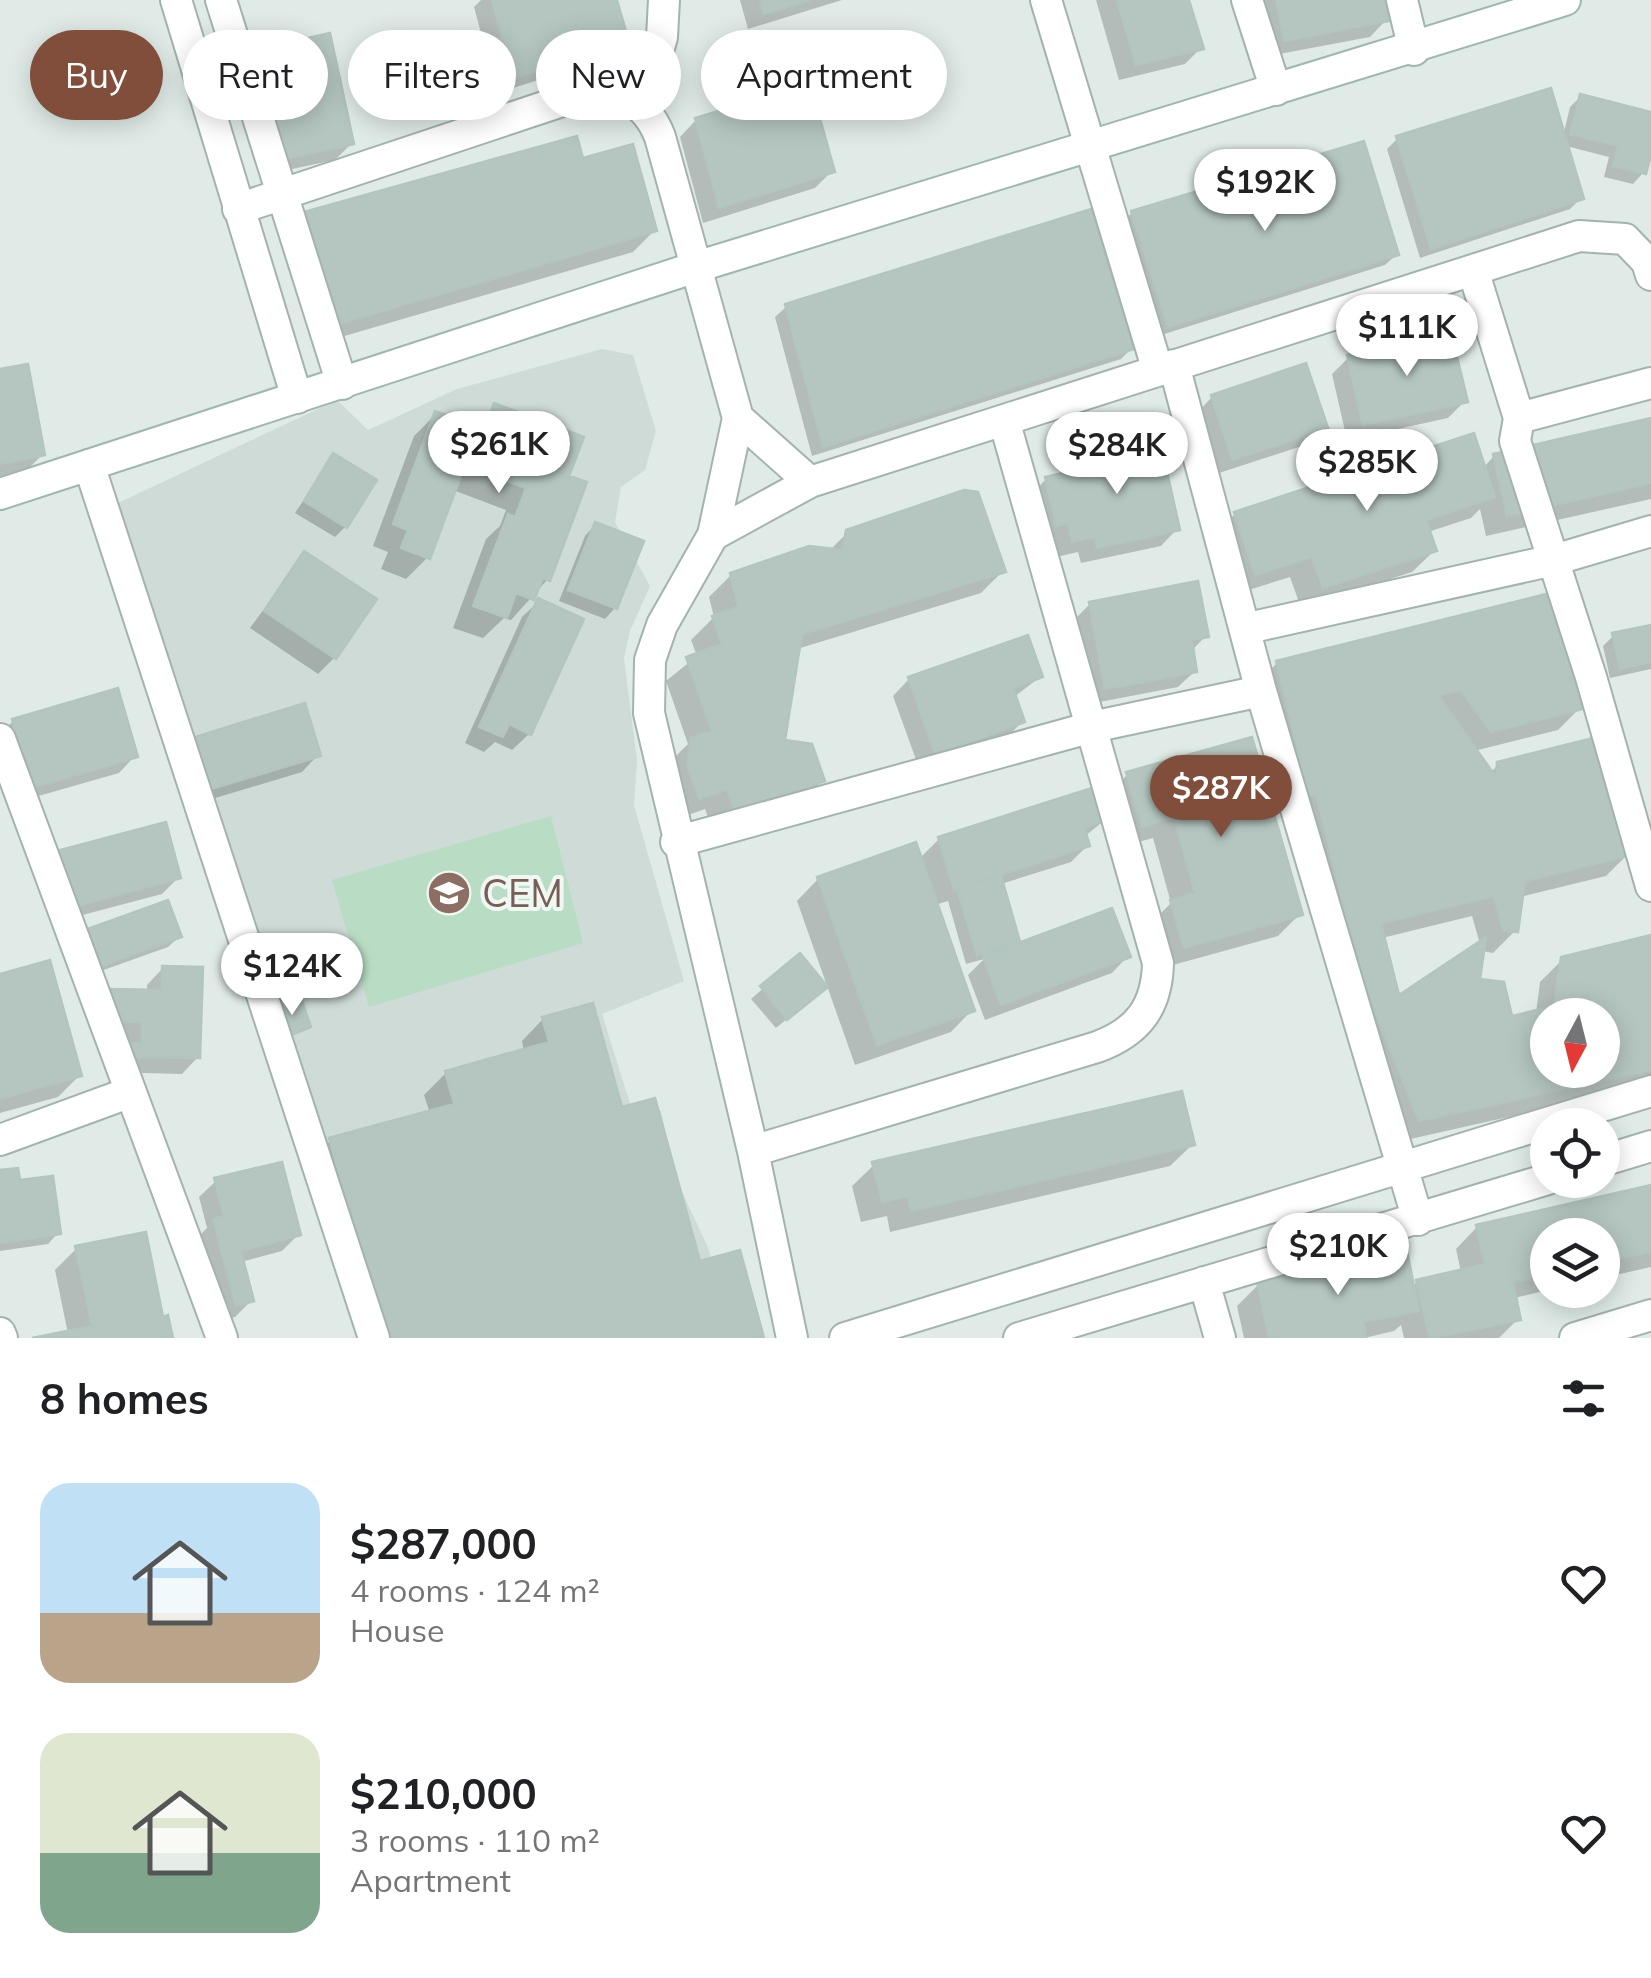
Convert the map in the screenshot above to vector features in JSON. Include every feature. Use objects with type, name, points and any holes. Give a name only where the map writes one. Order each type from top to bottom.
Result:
[{"type":"street","points":[[176,0],[297,398]]},
{"type":"street","points":[[221,0],[342,384]]},
{"type":"street","points":[[662,30],[664,0]]},
{"type":"street","points":[[1046,0],[1248,628],[1261,691],[1418,1220]]},
{"type":"street","points":[[1247,0],[1276,90]]},
{"type":"street","points":[[1402,0],[1414,50]]},
{"type":"street","points":[[0,494],[696,267],[1090,144],[1414,50],[1565,0]]},
{"type":"street","points":[[238,209],[536,111]]},
{"type":"street","points":[[650,120],[660,138],[738,418],[714,534],[662,625],[650,660],[648,713],[753,1151],[792,1338]]},
{"type":"street","points":[[714,534],[810,482],[1578,236],[1625,239],[1648,262],[1651,276]]},
{"type":"street","points":[[1473,270],[1519,418],[1515,440],[1651,886]]},
{"type":"street","points":[[1519,418],[1651,384]]},
{"type":"street","points":[[738,418],[810,482]]},
{"type":"street","points":[[753,1151],[1097,1048],[1137,1026],[1150,1008],[1158,963],[1004,420]]},
{"type":"street","points":[[89,465],[374,1338]]},
{"type":"street","points":[[1248,628],[1554,560],[1651,531]]},
{"type":"street","points":[[676,842],[1092,726],[1261,691]]},
{"type":"street","points":[[0,739],[222,1338]]},
{"type":"street","points":[[845,1338],[1402,1164],[1651,1091]]},
{"type":"street","points":[[0,1140],[131,1092]]},
{"type":"street","points":[[1620,1156],[1651,1146]]},
{"type":"street","points":[[1019,1338],[1530,1185]]},
{"type":"street","points":[[1204,1282],[1220,1338]]},
{"type":"street","points":[[1576,1338],[1651,1315]]},
{"type":"shaded area","name":"CEM","points":[[602,349],[633,355],[656,431],[645,470],[621,487],[615,522],[650,586],[630,631],[624,658],[637,761],[634,805],[684,981],[602,1014],[633,1113],[661,1111],[676,1179],[707,1245],[738,1338],[382,1338],[116,504],[337,400],[368,430],[457,389]]},
{"type":"green space","points":[[551,816],[583,943],[369,1007],[332,880]]},
{"type":"building","points":[[492,0],[617,0],[626,30],[536,30],[536,72],[516,78],[516,30],[500,30]]},
{"type":"building","points":[[760,0],[810,0],[764,14]]},
{"type":"building","points":[[1117,0],[1189,0],[1204,49],[1136,65]]},
{"type":"building","points":[[1276,0],[1385,0],[1389,21],[1284,41]]},
{"type":"building","points":[[328,33],[354,144],[285,159],[276,120],[328,120]]},
{"type":"building","points":[[1551,88],[1584,199],[1431,249],[1396,136]]},
{"type":"building","points":[[1580,94],[1651,112],[1651,154],[1646,174],[1613,166],[1618,146],[1570,134]]},
{"type":"building","points":[[695,118],[820,120],[835,172],[719,208]]},
{"type":"building","points":[[577,136],[583,158],[633,144],[657,231],[338,324],[320,260],[314,262],[300,213]]},
{"type":"building","points":[[1364,141],[1399,255],[1168,327],[1131,211]]},
{"type":"building","points":[[1091,209],[1134,349],[823,447],[785,304]]},
{"type":"building","points":[[1451,332],[1468,402],[1363,425],[1347,355]]},
{"type":"building","points":[[1306,363],[1328,428],[1232,460],[1211,395]]},
{"type":"building","points":[[28,364],[45,455],[0,464],[0,369]]},
{"type":"building","points":[[494,403],[584,437],[569,476],[587,482],[550,581],[543,578],[534,600],[516,593],[507,618],[473,606],[508,514],[515,517],[526,488],[465,465],[430,559],[401,548],[408,530],[393,524],[435,411],[485,429]]},
{"type":"building","points":[[1651,418],[1651,483],[1507,516],[1493,454]]},
{"type":"building","points":[[1474,433],[1495,497],[1426,520],[1437,551],[1323,588],[1312,557],[1255,575],[1234,512]]},
{"type":"building","points":[[1159,436],[1180,530],[1097,548],[1094,537],[1072,542],[1068,523],[1056,526],[1045,477],[1125,459],[1121,444]]},
{"type":"building","points":[[333,453],[377,480],[347,528],[304,501]]},
{"type":"building","points":[[964,490],[978,492],[1006,572],[802,634],[785,740],[812,744],[825,781],[735,812],[727,789],[699,799],[687,765],[691,738],[712,731],[686,657],[722,644],[712,616],[738,607],[730,573],[809,546],[843,550],[846,530]]},
{"type":"building","points":[[595,522],[644,541],[617,609],[568,590]]},
{"type":"building","points":[[304,551],[377,599],[336,659],[264,611]]},
{"type":"building","points":[[1198,581],[1209,637],[1192,640],[1197,672],[1105,689],[1089,602]]},
{"type":"building","points":[[1554,592],[1582,709],[1491,732],[1461,690],[1438,695],[1496,777],[1497,762],[1601,736],[1631,855],[1525,881],[1518,932],[1503,930],[1494,896],[1381,923],[1399,995],[1486,937],[1480,979],[1504,982],[1512,1016],[1530,1012],[1530,1088],[1569,1088],[1419,1121],[1362,979],[1316,794],[1309,795],[1276,661]]},
{"type":"building","points":[[538,598],[584,619],[531,735],[509,724],[503,737],[479,727]]},
{"type":"building","points":[[1651,625],[1651,662],[1620,669],[1612,633]]},
{"type":"building","points":[[1028,635],[1043,677],[1013,688],[1025,722],[935,754],[908,677]]},
{"type":"building","points":[[118,688],[138,757],[24,790],[11,746],[19,744],[12,719]]},
{"type":"building","points":[[305,703],[321,756],[208,790],[192,738]]},
{"type":"building","points":[[1252,737],[1303,915],[1184,948],[1170,900],[1195,893],[1174,817],[1142,827],[1126,772]]},
{"type":"building","points":[[1098,786],[1109,820],[1084,827],[1090,846],[954,890],[938,837]]},
{"type":"building","points":[[166,822],[181,878],[72,907],[57,851]]},
{"type":"building","points":[[916,842],[975,1011],[877,1045],[817,877]]},
{"type":"building","points":[[1001,875],[1020,942],[977,955],[957,888]]},
{"type":"building","points":[[168,900],[182,937],[95,968],[82,931]]},
{"type":"building","points":[[1112,908],[1131,957],[1001,1005],[983,956]]},
{"type":"building","points":[[1651,935],[1651,1070],[1620,1077],[1620,998],[1555,998],[1561,957]]},
{"type":"building","points":[[800,953],[828,987],[787,1020],[760,986]]},
{"type":"building","points":[[50,960],[82,1076],[0,1099],[0,974]]},
{"type":"building","points":[[162,966],[203,967],[200,1058],[121,1057],[122,1043],[142,1044],[142,1022],[109,1021],[109,989],[162,990]]},
{"type":"building","points":[[301,998],[311,1027],[283,1038],[273,1008]]},
{"type":"building","points":[[593,1003],[622,1107],[655,1098],[700,1261],[740,1250],[764,1338],[385,1338],[329,1138],[454,1104],[445,1071],[549,1042],[542,1017]]},
{"type":"building","points":[[1182,1091],[1195,1145],[911,1211],[908,1196],[882,1202],[872,1162]]},
{"type":"building","points":[[282,1162],[301,1235],[241,1251],[254,1301],[236,1306],[213,1219],[224,1216],[214,1178]]},
{"type":"building","points":[[18,1168],[20,1180],[53,1176],[61,1234],[0,1243],[0,1170]]},
{"type":"building","points":[[1651,1185],[1651,1252],[1620,1258],[1620,1218],[1530,1218],[1530,1279],[1513,1282],[1521,1320],[1430,1338],[1416,1280],[1485,1264],[1476,1225],[1594,1198],[1620,1198],[1620,1192]]},
{"type":"building","points":[[146,1232],[163,1317],[168,1315],[173,1338],[32,1338],[92,1326],[75,1246]]},
{"type":"building","points":[[1407,1251],[1419,1311],[1363,1322],[1366,1338],[1269,1338],[1257,1282]]},
{"type":"place","name":"CEM","points":[[449,893]]}]
